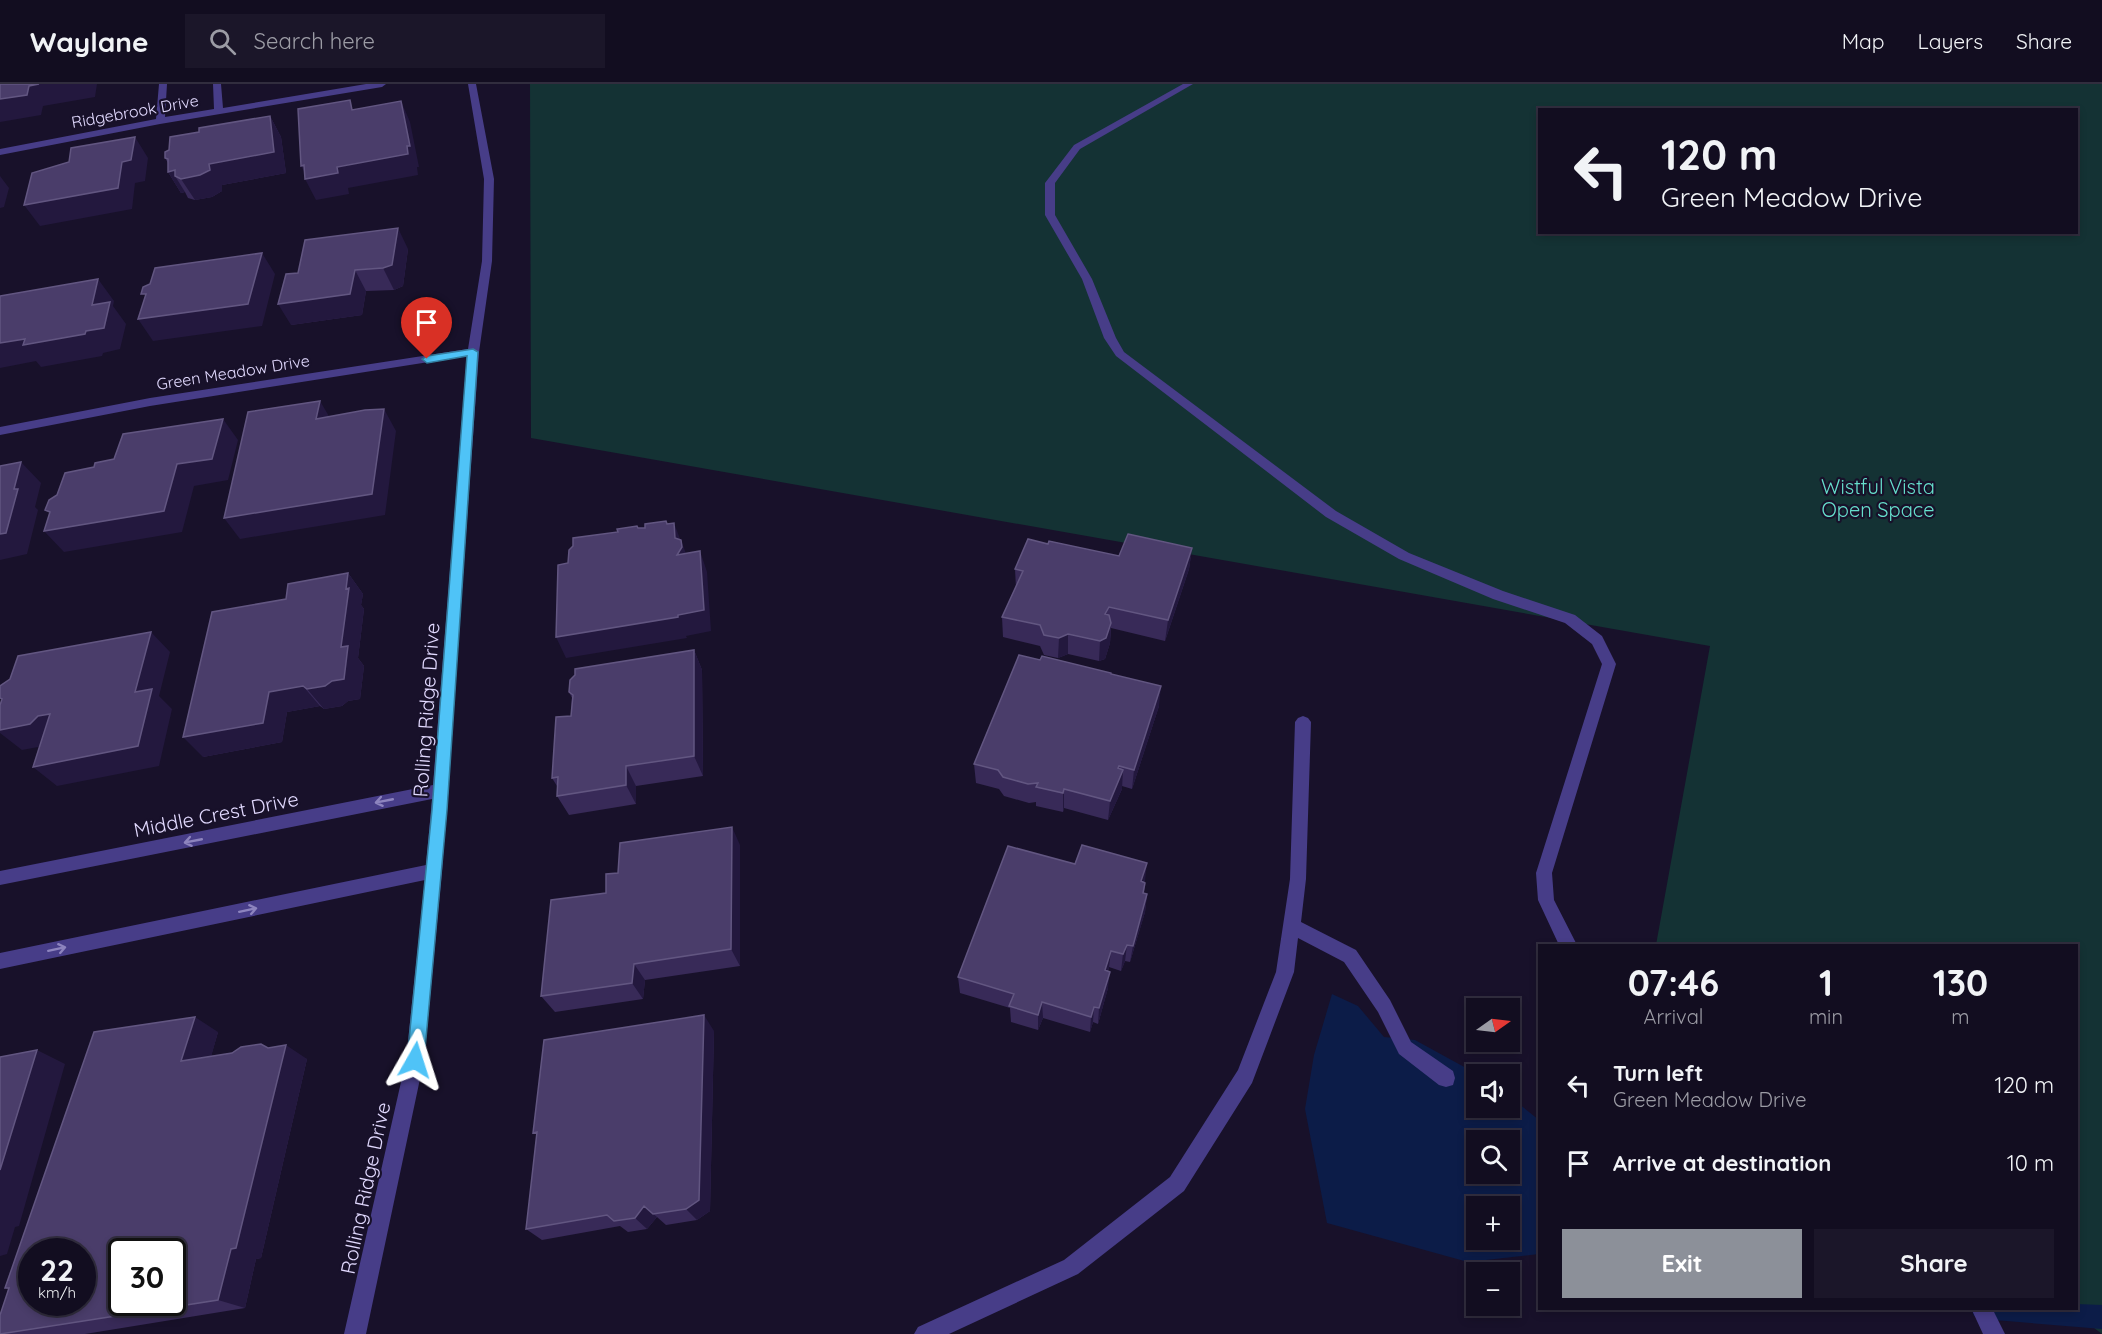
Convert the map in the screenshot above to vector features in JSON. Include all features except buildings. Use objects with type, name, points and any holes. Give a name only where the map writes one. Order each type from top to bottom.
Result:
[{"type":"street","points":[[160,121],[163,84]]},
{"type":"street","points":[[218,84],[219,112]]},
{"type":"street","name":"Ridgebrook Drive","points":[[0,152],[160,121],[382,84]]},
{"type":"street","name":"Rolling Ridge Drive","points":[[355,1334],[415,1060],[434,871],[473,352],[487,261],[489,179],[472,84]]},
{"type":"street","points":[[1189,84],[1077,147],[1050,183],[1050,215],[1087,279],[1110,338],[1120,354],[1331,514],[1404,556],[1498,595],[1570,619],[1597,640],[1610,664],[1544,873],[1546,900],[1568,944]]},
{"type":"street","name":"Green Meadow Drive","points":[[0,431],[150,402],[473,352]]},
{"type":"street","points":[[925,1334],[1071,1267],[1177,1184],[1245,1076],[1285,972],[1298,879],[1303,722]]},
{"type":"street","name":"Middle Crest Drive","points":[[0,878],[441,790]]},
{"type":"street","points":[[0,961],[434,871]]},
{"type":"street","points":[[1292,926],[1350,956],[1384,1006],[1405,1048],[1446,1078]]},
{"type":"street","points":[[1982,1310],[1994,1334]]},
{"type":"green space","name":"Wistful Vista Open Space","points":[[530,84],[2102,84],[2102,1334],[2071,1310],[2078,1310],[2078,944],[1656,944],[1710,646],[531,438]]},
{"type":"water","points":[[1332,994],[1358,1006],[1384,1037],[1415,1040],[1466,1068],[1466,1118],[1520,1118],[1520,1105],[1538,1119],[1538,1254],[1468,1262],[1327,1223],[1305,1109],[1314,1055]]},
{"type":"waterway","points":[[2009,1310],[2102,1317]]},
{"type":"route","points":[[415,1060],[439,810],[473,352],[427,359]]}]
